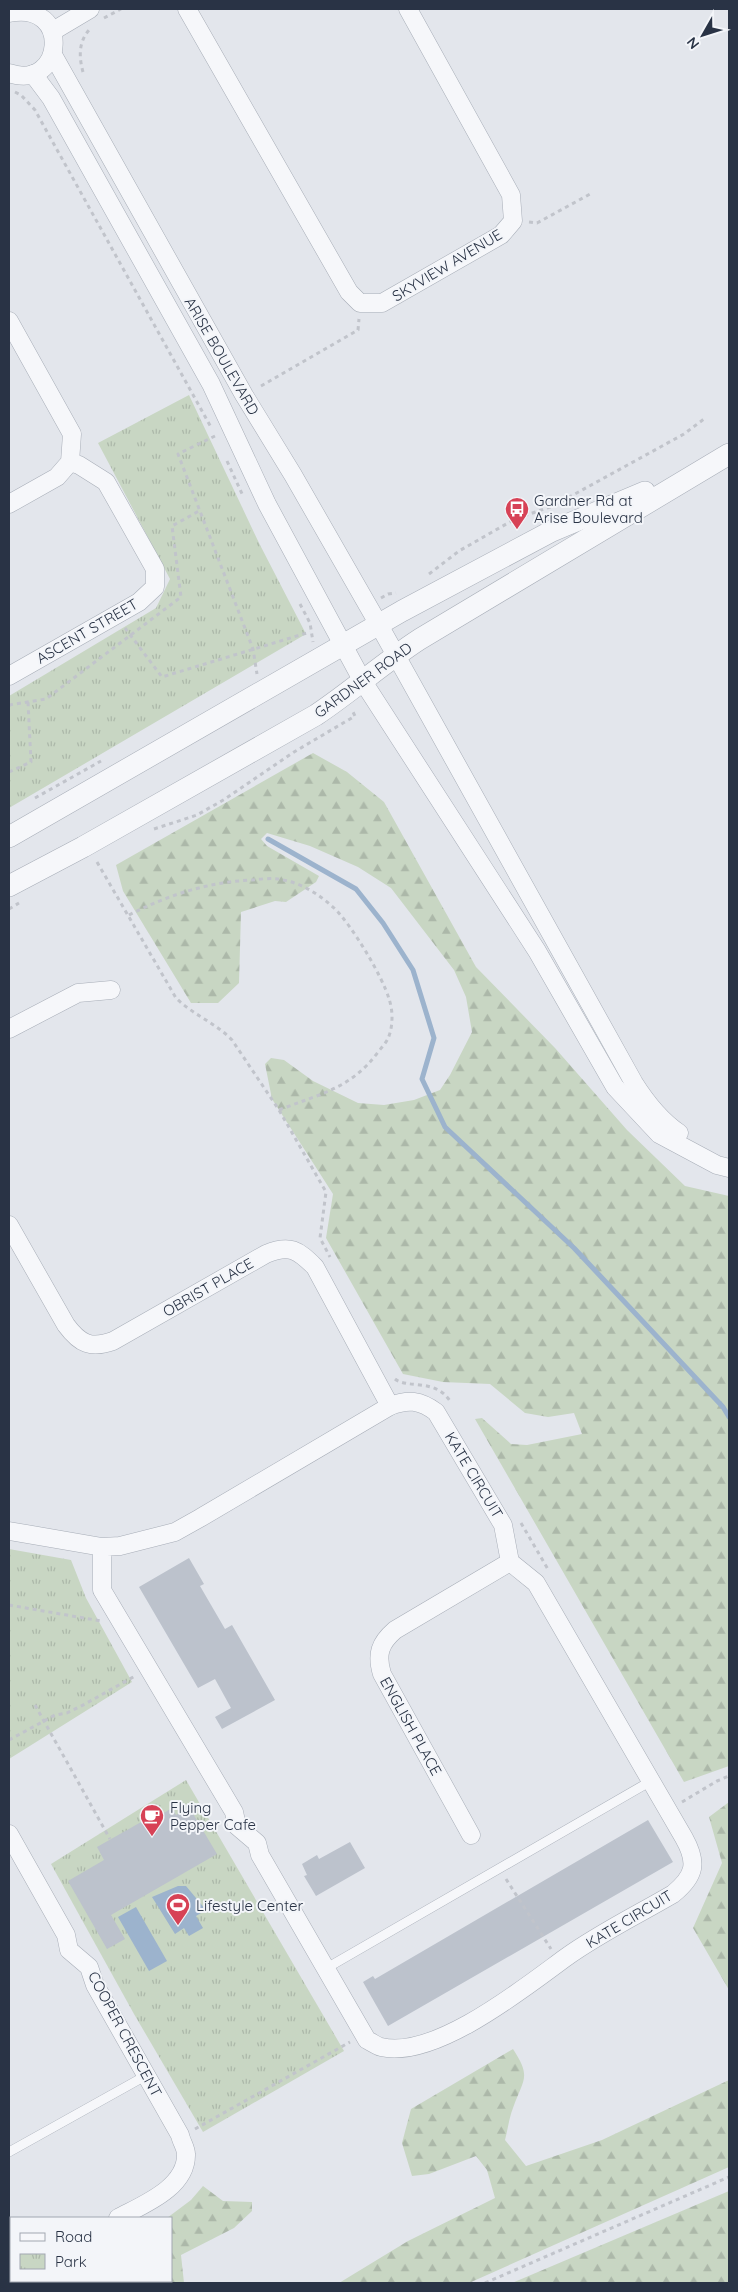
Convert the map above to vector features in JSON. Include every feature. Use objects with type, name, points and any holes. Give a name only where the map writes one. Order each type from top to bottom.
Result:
[{"type":"street","points":[[52,31],[90,9]]},
{"type":"street","points":[[187,9],[349,292],[360,303]]},
{"type":"street","name":"SKYVIEW AVENUE","points":[[360,303],[382,303],[501,235],[513,221],[511,195],[408,9]]},
{"type":"street","points":[[9,14],[31,10],[42,17],[52,31],[55,42],[53,55],[47,65],[33,74],[22,76],[9,73]]},
{"type":"street","name":"ARISE BOULEVARD","points":[[53,55],[244,395],[293,475],[396,655],[643,1098],[668,1125],[708,1153],[729,1163]]},
{"type":"street","name":"ARISE BOULEVARD","points":[[33,74],[51,98],[211,384],[267,504],[362,680],[537,951],[615,1087],[659,1134],[717,1165],[729,1168]]},
{"type":"street","points":[[9,321],[72,434],[70,462],[56,476],[9,504]]},
{"type":"street","name":"GARDNER ROAD","points":[[9,837],[343,645],[552,531],[721,459]]},
{"type":"street","name":"GARDNER ROAD","points":[[9,886],[83,847],[290,730],[345,696],[362,680],[396,655],[721,459]]},
{"type":"street","name":"ASCENT STREET","points":[[9,676],[139,602],[155,587],[154,568],[106,482],[79,464],[70,462]]},
{"type":"street","points":[[537,951],[556,941]]},
{"type":"street","points":[[9,1029],[78,993],[111,990]]},
{"type":"street","name":"OBRIST PLACE","points":[[9,1225],[66,1326],[76,1338],[100,1346],[113,1341],[277,1249],[288,1248],[301,1253],[315,1267],[390,1406]]},
{"type":"street","name":"KATE CIRCUIT","points":[[9,1531],[102,1547],[120,1546],[175,1532],[390,1406],[403,1401],[416,1401],[427,1404],[436,1412],[503,1525],[510,1562],[536,1583],[693,1854],[692,1871],[687,1883],[673,1894],[559,1963],[514,1995],[445,2036],[399,2048],[380,2047],[367,2040],[260,1855],[257,1843],[237,1826],[234,1812],[225,1796],[102,1590],[102,1547]]},
{"type":"street","name":"ENGLISH PLACE","points":[[471,1835],[382,1674],[378,1661],[379,1650],[385,1638],[395,1630],[510,1562]]},
{"type":"street","name":"COOPER CRESCENT","points":[[9,1834],[66,1935],[69,1950],[89,1967],[95,1984],[180,2135],[186,2154],[182,2169],[172,2185],[120,2217]]},
{"type":"lane","points":[[325,1969],[652,1782]]},
{"type":"lane","points":[[9,2152],[147,2075]]},
{"type":"path","points":[[84,76],[79,58],[80,45],[85,34],[96,22],[121,9]]},
{"type":"path","points":[[9,90],[21,95],[35,110],[219,444]]},
{"type":"path","points":[[513,221],[538,223],[592,193]]},
{"type":"path","points":[[261,386],[358,330],[360,303]]},
{"type":"path","points":[[215,436],[178,454],[253,649],[257,674]]},
{"type":"path","points":[[226,460],[246,502]]},
{"type":"path","points":[[296,597],[310,623],[312,640],[322,657]]},
{"type":"path","points":[[115,616],[162,677],[310,632]]},
{"type":"path","points":[[153,830],[198,815],[233,794],[294,752],[355,716],[345,696]]},
{"type":"path","points":[[9,772],[31,762],[28,702]]},
{"type":"path","points":[[88,867],[105,858]]},
{"type":"path","points":[[97,862],[176,998],[188,1010],[224,1031],[232,1040],[279,1110],[326,1192],[320,1238],[330,1258],[315,1267]]},
{"type":"path","points":[[129,915],[154,902],[186,891],[228,881],[277,878],[295,883],[316,893],[336,910],[357,937],[389,998],[392,1017],[388,1038],[364,1070],[347,1083],[279,1110]]},
{"type":"path","points":[[9,909],[26,900]]},
{"type":"path","points":[[394,1378],[403,1383],[431,1387],[447,1396],[452,1404]]},
{"type":"path","points":[[521,1522],[550,1573]]},
{"type":"path","points":[[9,1605],[106,1622]]},
{"type":"path","points":[[9,1740],[44,1721],[85,1704],[137,1675]]},
{"type":"path","points":[[35,1705],[110,1839]]},
{"type":"path","points":[[682,1802],[729,1776]]},
{"type":"path","points":[[677,1794],[687,1811]]},
{"type":"path","points":[[500,1869],[559,1963]]},
{"type":"path","points":[[194,2130],[349,2041],[353,2048]]},
{"type":"path","points":[[485,2283],[729,2177]]},
{"type":"green space","points":[[189,395],[259,543],[306,634],[9,808],[9,696],[156,608],[170,579],[98,443]]},
{"type":"green space","points":[[313,753],[347,772],[384,802],[476,967],[555,1048],[627,1130],[685,1186],[729,1196],[729,1766],[684,1782],[475,1419],[482,1418],[511,1444],[527,1445],[582,1434],[574,1413],[548,1417],[525,1413],[490,1384],[443,1382],[403,1374],[326,1238],[333,1194],[272,1099],[265,1064],[271,1058],[284,1060],[313,1081],[358,1103],[384,1105],[414,1100],[440,1090],[450,1075],[472,1032],[466,997],[454,970],[391,888],[358,867],[310,846],[267,833],[261,839],[267,846],[319,876],[316,882],[286,902],[275,901],[241,912],[239,983],[218,1003],[191,1003],[123,891],[116,865]]},
{"type":"green space","points":[[9,1549],[71,1560],[86,1598],[132,1682],[9,1759]]},
{"type":"green space","name":"Lifestyle Center","points":[[186,1780],[344,2051],[203,2132],[134,2014],[51,1864]]},
{"type":"green space","points":[[729,1802],[729,1990],[693,1928],[722,1863],[709,1817]]},
{"type":"green space","points":[[513,2049],[522,2066],[524,2078],[512,2112],[505,2140],[526,2166],[602,2140],[729,2080],[729,2167],[469,2283],[339,2283],[408,2241],[495,2198],[487,2170],[476,2156],[429,2174],[412,2176],[402,2143],[411,2109]]},
{"type":"green space","points":[[203,2186],[223,2201],[252,2202],[252,2211],[234,2228],[181,2255],[184,2283],[9,2283],[9,2270],[10,2282],[172,2282],[172,2217],[168,2217],[191,2200]]},
{"type":"green space","points":[[729,2191],[729,2283],[512,2283]]},
{"type":"water","points":[[178,1886],[186,1886],[206,1910],[196,1916],[203,1928],[189,1936],[184,1928],[175,1934],[152,1897]]},
{"type":"water","points":[[136,1907],[167,1961],[149,1971],[118,1917]]},
{"type":"building","points":[[189,1558],[204,1584],[200,1586],[225,1629],[232,1625],[275,1700],[222,1729],[215,1717],[231,1708],[215,1679],[198,1688],[139,1587]]},
{"type":"building","points":[[189,1807],[217,1854],[111,1915],[125,1939],[107,1949],[68,1881],[104,1860],[97,1847],[150,1817],[152,1820],[172,1808],[176,1815]]},
{"type":"building","points":[[648,1820],[673,1862],[388,2026],[363,1982],[373,1976],[375,1979]]},
{"type":"building","points":[[350,1842],[365,1868],[316,1896],[304,1876],[307,1875],[302,1864],[317,1855],[319,1859]]},
{"type":"waterway","points":[[268,839],[356,889],[383,923],[413,970],[434,1038],[422,1079],[445,1127],[574,1248],[723,1407],[729,1417]]},
{"type":"place","name":"Gardner Rd at Arise Boulevard","points":[[517,530]]},
{"type":"place","name":"Flying Pepper Cafe","points":[[152,1837]]},
{"type":"place","name":"Lifestyle Center","points":[[178,1926]]}]
